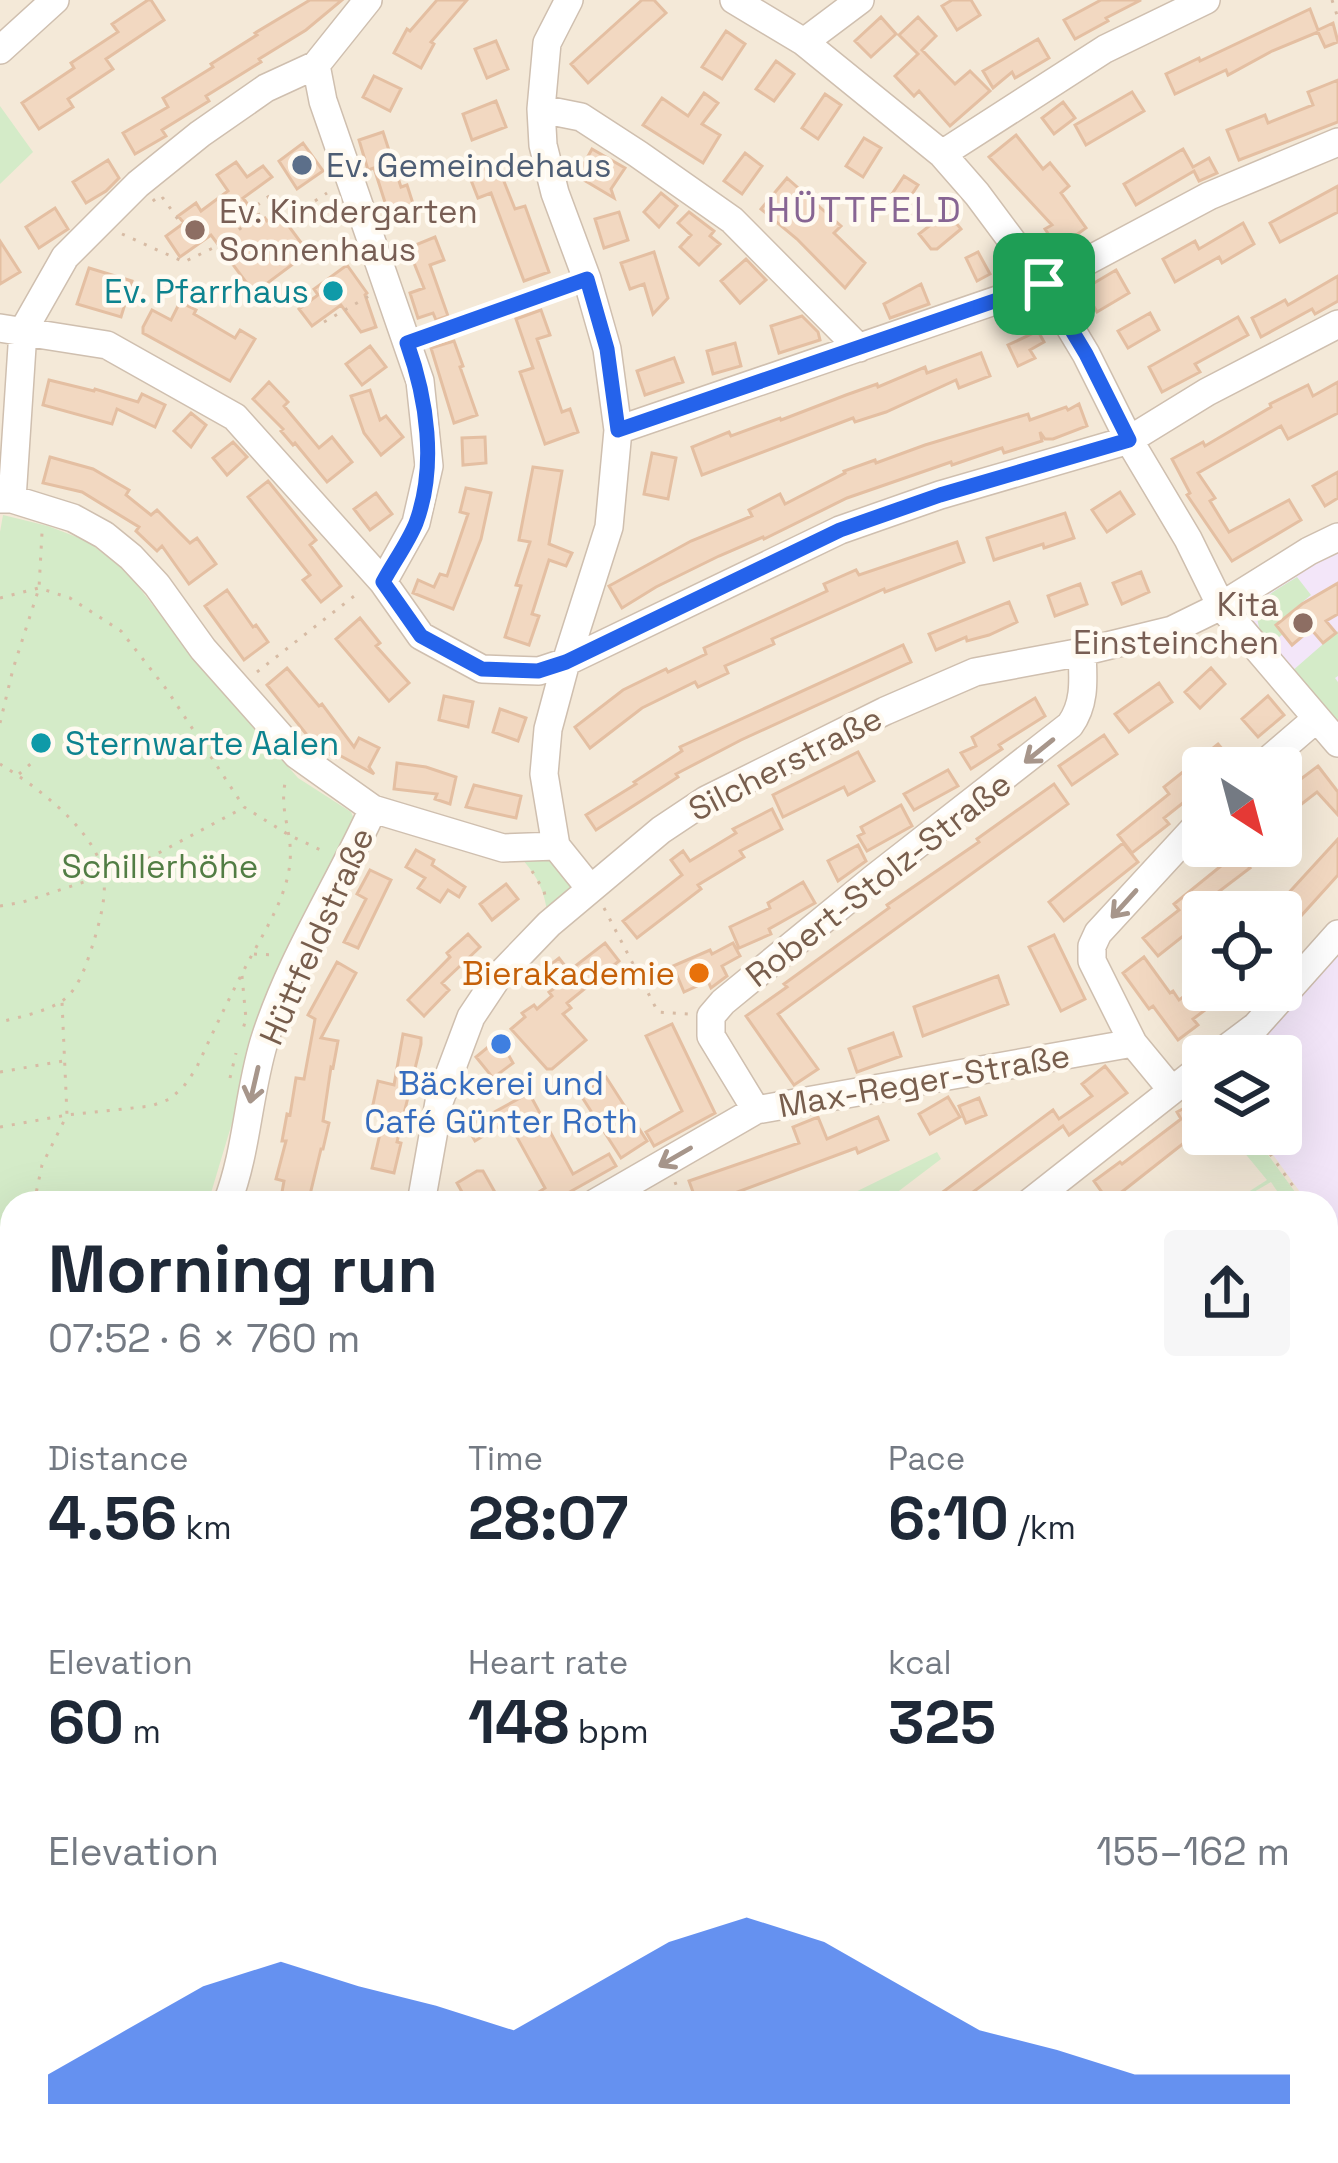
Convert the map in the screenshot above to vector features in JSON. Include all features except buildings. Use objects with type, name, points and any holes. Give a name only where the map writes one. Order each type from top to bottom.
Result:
[{"type":"street","points":[[0,50],[56,0]]},
{"type":"street","points":[[368,0],[316,65],[266,88],[138,184],[65,257],[11,330],[6,499],[73,518],[131,556],[203,649],[297,755],[373,809],[503,848],[556,846]]},
{"type":"street","points":[[569,0],[547,43],[543,145],[607,349],[618,430],[610,527],[548,729],[544,774],[556,846],[590,887]]},
{"type":"street","points":[[734,0],[804,42],[942,154],[1007,232],[1086,354],[1220,607],[1338,743]]},
{"type":"street","points":[[804,42],[860,0]]},
{"type":"street","points":[[942,154],[1105,49],[1206,0]]},
{"type":"street","points":[[316,65],[323,101],[420,381],[429,466],[416,523],[383,582]]},
{"type":"street","points":[[541,109],[581,117],[732,220],[859,347]]},
{"type":"street","points":[[618,430],[1044,284],[1209,196],[1338,142]]},
{"type":"street","points":[[11,330],[107,345],[235,417],[383,582],[421,636],[482,669],[538,671],[566,662],[840,530],[940,495],[1129,440],[1207,392],[1338,324]]},
{"type":"street","name":"Silcherstraße","points":[[423,1191],[439,1102],[471,1017],[497,978],[548,924],[662,830],[706,800],[885,711],[975,672],[1172,630],[1338,537]]},
{"type":"street","name":"Robert-Stolz-Straße","points":[[711,1016],[873,879],[1070,725],[1082,700],[1082,652]]},
{"type":"street","points":[[1283,747],[1316,719]]},
{"type":"street","name":"Hüttfeldstraße","points":[[232,1191],[264,1042],[289,978],[373,809]]},
{"type":"street","points":[[1171,1089],[1133,1043],[1092,961],[1092,946],[1098,933],[1182,842]]},
{"type":"street","points":[[1244,1035],[1338,934]]},
{"type":"street","points":[[711,1016],[711,1036],[756,1110]]},
{"type":"street","name":"Max-Reger-Straße","points":[[616,1191],[756,1110],[1133,1043]]},
{"type":"street","points":[[1045,1191],[1182,1081]]},
{"type":"path","points":[[1331,0],[1338,18]]},
{"type":"path","points":[[98,224],[184,262],[215,247],[247,219],[259,215],[256,206],[272,194],[287,220],[327,193]]},
{"type":"path","points":[[149,195],[156,203],[163,198],[182,225]]},
{"type":"path","points":[[407,343],[587,279]]},
{"type":"path","points":[[324,322],[369,296]]},
{"type":"path","points":[[0,723],[39,588],[45,508]]},
{"type":"path","points":[[0,598],[39,588],[70,598],[121,631],[167,690],[244,807],[289,835],[349,862]]},
{"type":"path","points":[[237,688],[349,600]]},
{"type":"path","points":[[17,775],[35,760]]},
{"type":"path","points":[[0,764],[63,811],[91,848],[104,875],[93,944],[74,989],[62,1000],[0,1022]]},
{"type":"path","points":[[0,1127],[151,1106],[170,1099],[184,1086],[276,906],[290,863],[280,800]]},
{"type":"path","points":[[0,906],[136,865],[244,807]]},
{"type":"path","points":[[503,848],[536,875],[544,891],[548,924]]},
{"type":"path","points":[[590,887],[658,1012],[711,1016]]},
{"type":"path","points":[[37,1191],[42,1165],[67,1115],[62,1000]]},
{"type":"path","points":[[0,1072],[65,1061]]},
{"type":"path","points":[[1271,1155],[1296,1191]]},
{"type":"shaded area","points":[[0,0],[1338,0],[1338,1191],[0,1191]]},
{"type":"shaded area","points":[[1338,541],[1338,735],[1227,608]]},
{"type":"shaded area","points":[[1338,940],[1338,1191],[1299,1191],[1273,1155],[1302,1155],[1302,1035],[1242,1035],[1266,1011],[1302,1011],[1302,976]]},
{"type":"green space","points":[[0,106],[33,152],[0,184]]},
{"type":"green space","name":"Schillerhöhe","points":[[3,515],[48,526],[87,541],[127,572],[201,667],[298,778],[351,812],[356,824],[258,1036],[212,1191],[0,1191]]},
{"type":"green space","points":[[1297,577],[1311,595],[1276,624],[1283,634],[1268,646],[1258,621],[1261,604]]},
{"type":"green space","points":[[1338,631],[1335,678],[1336,723],[1291,672]]},
{"type":"green space","points":[[555,851],[584,886],[549,924],[542,889],[523,860]]},
{"type":"green space","points":[[937,1152],[941,1159],[899,1191],[857,1191]]},
{"type":"green space","points":[[1246,1155],[1268,1155],[1294,1191],[1277,1191],[1271,1182],[1250,1191],[1267,1180]]},
{"type":"place","name":"Ev. Gemeindehaus","points":[[302,165]]},
{"type":"place","name":"Ev. Kindergarten Sonnenhaus","points":[[195,230]]},
{"type":"place","name":"Ev. Pfarrhaus","points":[[333,291]]},
{"type":"place","name":"Kita Einsteinchen","points":[[1303,623]]},
{"type":"place","name":"Sternwarte Aalen","points":[[41,743]]},
{"type":"place","name":"Bierakademie","points":[[699,973]]},
{"type":"place","name":"Bäckerei und Café Günter Roth","points":[[501,1044]]},
{"type":"district","name":"HÜTTFELD","points":[[865,209]]},
{"type":"route","points":[[587,279],[607,349],[618,430],[1044,284],[1129,440],[940,495],[840,530],[566,662],[538,671],[482,669],[421,636],[383,582],[416,523],[429,466],[420,381],[407,343],[587,279]]}]
